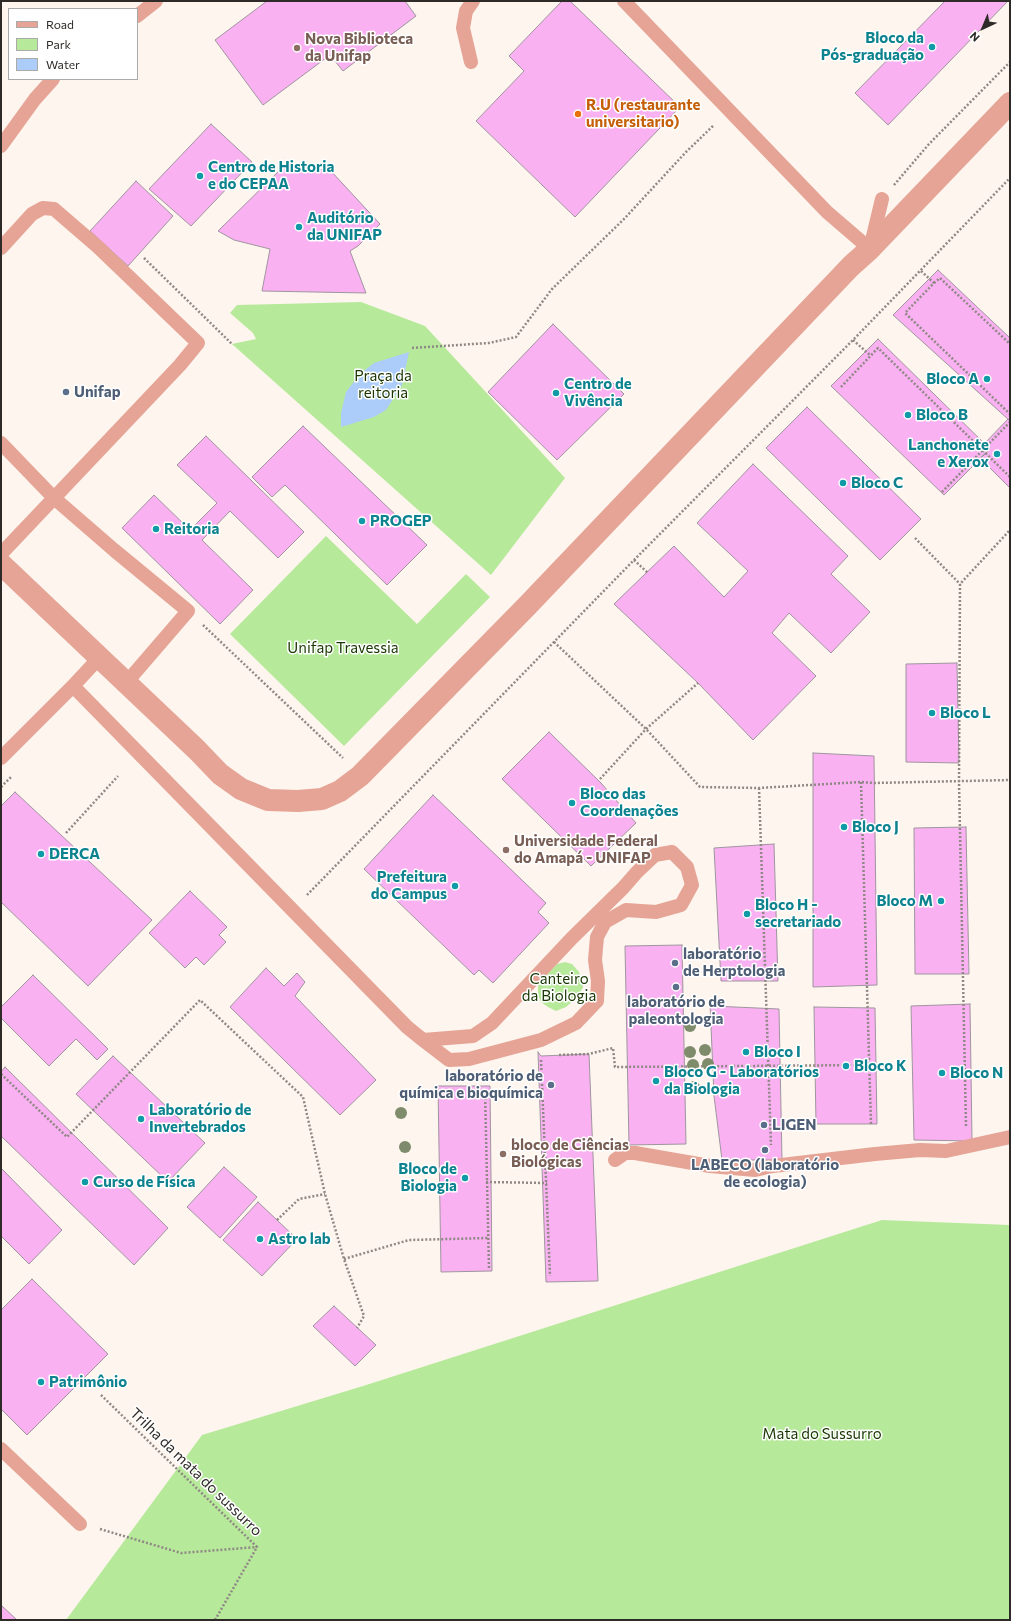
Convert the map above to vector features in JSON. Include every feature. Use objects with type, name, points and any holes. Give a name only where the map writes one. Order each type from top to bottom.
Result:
[{"type":"street","points":[[1,564],[197,750],[220,774],[241,789],[268,800],[298,801],[322,799],[340,791],[360,776],[521,612],[851,266],[870,249],[1010,103]]},
{"type":"lane","points":[[138,15],[156,1]]},
{"type":"lane","points":[[471,62],[464,28],[466,11],[473,1]]},
{"type":"lane","points":[[624,1],[827,212],[870,249],[882,199]]},
{"type":"lane","points":[[1,146],[35,99],[51,80]]},
{"type":"lane","points":[[1,248],[32,214],[43,208],[54,209],[98,247],[198,343],[180,365],[1,554]]},
{"type":"lane","points":[[1,443],[54,498],[188,611],[126,683]]},
{"type":"lane","points":[[1,757],[73,686],[99,658]]},
{"type":"lane","points":[[73,686],[408,1027],[423,1040],[449,1060],[469,1059],[541,1040],[576,1023],[597,1001],[597,937],[605,922],[626,910],[656,912],[681,905],[692,884],[686,868],[672,852],[655,855],[572,938],[492,1023],[473,1036],[423,1040]]},
{"type":"lane","points":[[615,1160],[626,1153],[635,1153],[710,1166],[755,1170],[773,1166],[821,1162],[874,1154],[920,1150],[946,1151],[1010,1137]]},
{"type":"lane","points":[[1,1448],[80,1524]]},
{"type":"path","points":[[882,199],[929,144],[1010,62]]},
{"type":"path","points":[[412,348],[489,343],[516,337],[552,289],[624,219],[716,122]]},
{"type":"path","points":[[302,901],[634,560],[921,271],[1010,178]]},
{"type":"path","points":[[144,258],[232,344]]},
{"type":"path","points":[[921,271],[934,283]]},
{"type":"path","points":[[1010,344],[940,278],[905,314],[1010,414]]},
{"type":"path","points":[[853,340],[871,356]]},
{"type":"path","points":[[840,387],[878,348],[1010,477]]},
{"type":"path","points":[[942,492],[1010,422]]},
{"type":"path","points":[[966,1133],[959,782],[960,584],[1010,530]]},
{"type":"path","points":[[915,538],[960,584]]},
{"type":"path","points":[[634,560],[648,573]]},
{"type":"path","points":[[188,611],[360,776]]},
{"type":"path","points":[[554,642],[646,728],[700,787],[759,788],[861,782],[959,782],[1010,780]]},
{"type":"path","points":[[600,779],[646,728],[698,684]]},
{"type":"path","points":[[66,833],[118,776]]},
{"type":"path","points":[[861,782],[870,1124]]},
{"type":"path","points":[[759,788],[771,1152]]},
{"type":"path","points":[[1,1074],[67,1137],[200,1000],[303,1097],[325,1194],[344,1259],[364,1316],[358,1328]]},
{"type":"path","points":[[554,1055],[590,1054],[613,1048],[615,1067],[869,1065]]},
{"type":"path","points":[[540,1056],[547,1183],[550,1276]]},
{"type":"path","points":[[485,1090],[489,1269]]},
{"type":"path","points":[[486,1182],[547,1183]]},
{"type":"path","points":[[277,1220],[299,1199],[325,1194]]},
{"type":"path","points":[[344,1259],[409,1240],[488,1238]]},
{"type":"path","name":"Trilha da mata do sussurro","points":[[101,1395],[257,1547]]},
{"type":"path","name":"Trilha da mata do sussurro","points":[[80,1524],[181,1553],[257,1547]]},
{"type":"path","name":"Trilha da mata do sussurro","points":[[215,1620],[257,1547]]},
{"type":"green space","name":"Praça da reitoria","points":[[361,302],[425,326],[565,478],[491,575],[232,344],[256,339],[253,333],[230,313],[237,305]]},
{"type":"green space","name":"Unifap Travessia","points":[[326,536],[417,624],[466,574],[490,597],[344,746],[230,634]]},
{"type":"green space","name":"Canteiro da Biologia","points":[[565,962],[572,964],[579,972],[583,981],[583,987],[579,995],[573,1001],[566,1007],[556,1011],[541,1002],[538,995],[538,984],[557,964]]},
{"type":"green space","name":"Mata do Sussurro","points":[[882,1220],[1010,1225],[1010,1620],[66,1620],[202,1435],[363,1386]]},
{"type":"water","points":[[409,352],[402,385],[386,410],[374,417],[341,427],[341,413],[346,392],[360,374],[374,363]]},
{"type":"building","name":"Nova Biblioteca da Unifap","points":[[267,1],[405,1],[416,16],[343,71],[330,55],[263,105],[215,40]]},
{"type":"building","name":"R.U (restaurante universitario)","points":[[562,1],[570,1],[680,107],[575,217],[476,121],[524,71],[509,56]]},
{"type":"building","name":"Bloco da Pós-graduação","points":[[945,1],[1008,1],[888,125],[855,93]]},
{"type":"building","name":"Centro de Historia e do CEPAA","points":[[211,124],[252,162],[191,226],[149,189]]},
{"type":"building","name":"Auditório da UNIFAP","points":[[282,168],[330,170],[380,224],[358,246],[350,251],[366,293],[262,291],[270,249],[234,240],[218,231]]},
{"type":"building","points":[[136,181],[173,216],[128,266],[90,231]]},
{"type":"building","name":"Bloco A","points":[[938,270],[1010,338],[1010,421],[893,315]]},
{"type":"building","name":"Centro de Vivência","points":[[553,324],[624,394],[557,460],[488,392]]},
{"type":"building","name":"Bloco B","points":[[878,339],[990,449],[944,495],[831,386]]},
{"type":"building","name":"Bloco C","points":[[807,407],[921,519],[880,560],[766,448]]},
{"type":"building","name":"Lanchonete e Xerox","points":[[1008,419],[1010,421],[1010,488],[980,458],[990,449],[984,444]]},
{"type":"building","name":"PROGEP","points":[[303,426],[427,545],[387,585],[285,485],[272,497],[252,477]]},
{"type":"building","name":"Reitoria","points":[[206,436],[304,532],[278,558],[230,511],[202,540],[253,590],[220,624],[122,528],[154,495],[190,530],[217,503],[177,465]]},
{"type":"building","points":[[753,464],[848,556],[831,574],[870,612],[831,653],[789,613],[772,633],[816,676],[753,740],[698,683],[614,604],[674,546],[724,597],[748,571],[697,523]]},
{"type":"building","name":"Bloco L","points":[[957,663],[959,763],[906,762],[906,664]]},
{"type":"building","name":"Bloco das Coordenações","points":[[549,732],[601,783],[636,823],[591,866],[502,779]]},
{"type":"building","name":"Bloco J","points":[[813,753],[874,756],[877,985],[813,987]]},
{"type":"building","name":"DERCA","points":[[15,792],[152,920],[88,986],[1,902],[1,806]]},
{"type":"building","name":"Prefeitura do Campus","points":[[433,795],[546,903],[538,912],[549,923],[493,983],[479,970],[474,975],[364,869]]},
{"type":"building","name":"Bloco M","points":[[966,827],[969,974],[915,974],[914,828]]},
{"type":"building","name":"Bloco H - secretariado","points":[[774,844],[778,981],[721,981],[714,848]]},
{"type":"building","points":[[190,891],[227,927],[219,935],[226,942],[204,965],[196,957],[185,968],[149,933]]},
{"type":"building","name":"Bloco G - Laboratórios da Biologia","points":[[682,945],[686,1144],[629,1145],[625,946]]},
{"type":"building","points":[[266,968],[284,986],[297,973],[305,982],[295,996],[376,1080],[340,1115],[230,1007]]},
{"type":"building","points":[[33,975],[108,1049],[97,1060],[76,1039],[49,1066],[1,1018],[1,1007]]},
{"type":"building","name":"Bloco I","points":[[710,1003],[713,1006],[779,1009],[782,1160],[722,1160],[714,1096]]},
{"type":"building","name":"Bloco N","points":[[970,1004],[972,1141],[914,1140],[911,1006]]},
{"type":"building","name":"Bloco K","points":[[814,1007],[875,1008],[877,1124],[816,1124]]},
{"type":"building","points":[[538,1052],[541,1056],[589,1054],[598,1281],[546,1282]]},
{"type":"building","name":"Laboratório de Invertebrados","points":[[113,1056],[205,1143],[168,1182],[76,1094]]},
{"type":"building","name":"Curso de Física","points":[[5,1067],[168,1228],[134,1265],[1,1136],[1,1072]]},
{"type":"building","name":"Bloco de Biologia","points":[[438,1086],[490,1086],[492,1271],[441,1272]]},
{"type":"building","name":"Laboratório de Invertebrados","points":[[224,1167],[257,1197],[220,1238],[187,1207]]},
{"type":"building","points":[[1,1168],[62,1230],[29,1264],[1,1236]]},
{"type":"building","name":"Astro lab","points":[[258,1202],[297,1239],[262,1276],[223,1240]]},
{"type":"building","name":"Patrimônio","points":[[32,1279],[108,1354],[27,1435],[1,1409],[1,1310]]},
{"type":"building","points":[[334,1306],[376,1345],[355,1366],[313,1326]]},
{"type":"building","points":[[1,1605],[17,1620],[1,1620]]},
{"type":"place","name":"Bloco da Pós-graduação","points":[[932,47]]},
{"type":"place","name":"Nova Biblioteca da Unifap","points":[[297,48]]},
{"type":"place","name":"R.U (restaurante universitario)","points":[[578,114]]},
{"type":"place","name":"Centro de Historia e do CEPAA","points":[[200,176]]},
{"type":"place","name":"Auditório da UNIFAP","points":[[299,227]]},
{"type":"place","name":"Bloco A","points":[[987,379]]},
{"type":"place","name":"Unifap","points":[[66,392]]},
{"type":"place","name":"Centro de Vivência","points":[[556,393]]},
{"type":"place","name":"Bloco B","points":[[908,415]]},
{"type":"place","name":"Lanchonete e Xerox","points":[[997,454]]},
{"type":"place","name":"Bloco C","points":[[843,483]]},
{"type":"place","name":"PROGEP","points":[[362,521]]},
{"type":"place","name":"Reitoria","points":[[156,529]]},
{"type":"place","name":"Bloco L","points":[[932,713]]},
{"type":"place","name":"Bloco das Coordenações","points":[[572,803]]},
{"type":"place","name":"Bloco J","points":[[844,827]]},
{"type":"place","name":"Universidade Federal do Amapá - UNIFAP","points":[[506,850]]},
{"type":"place","name":"DERCA","points":[[41,854]]},
{"type":"place","name":"Prefeitura do Campus","points":[[455,886]]},
{"type":"place","name":"Bloco M","points":[[941,901]]},
{"type":"place","name":"Bloco H - secretariado","points":[[747,914]]},
{"type":"place","name":"laboratório de Herptologia","points":[[675,963]]},
{"type":"place","name":"laboratório de paleontologia","points":[[676,987]]},
{"type":"place","name":"Bloco I","points":[[746,1052]]},
{"type":"place","name":"Bloco K","points":[[846,1066]]},
{"type":"place","name":"Bloco N","points":[[942,1073]]},
{"type":"place","name":"Bloco G - Laboratórios da Biologia","points":[[656,1081]]},
{"type":"place","name":"laboratório de química e bioquímica","points":[[551,1085]]},
{"type":"place","name":"Laboratório de Invertebrados","points":[[141,1119]]},
{"type":"place","name":"LIGEN","points":[[764,1125]]},
{"type":"place","name":"LABECO (laboratório de ecologia)","points":[[765,1150]]},
{"type":"place","name":"bloco de Ciências Biológicas","points":[[503,1154]]},
{"type":"place","name":"Bloco de Biologia","points":[[465,1178]]},
{"type":"place","name":"Curso de Física","points":[[85,1182]]},
{"type":"place","name":"Astro lab","points":[[260,1239]]},
{"type":"place","name":"Patrimônio","points":[[41,1382]]}]
